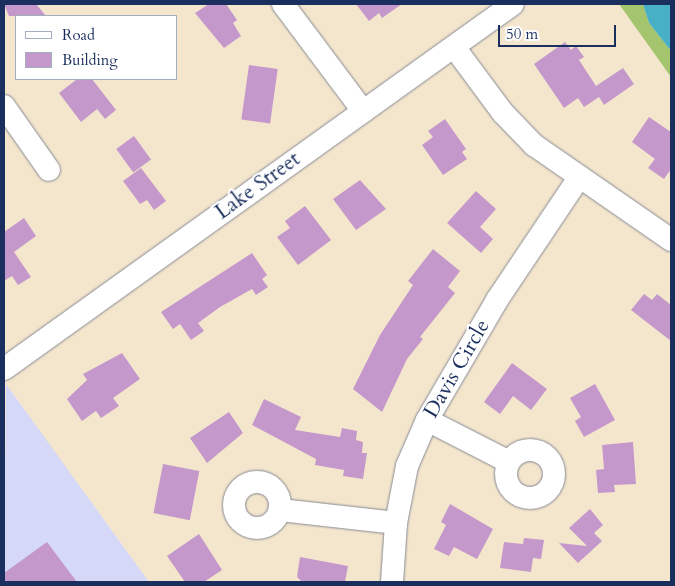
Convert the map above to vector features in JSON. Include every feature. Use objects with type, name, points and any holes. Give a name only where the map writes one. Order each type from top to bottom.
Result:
[{"type":"street","points":[[283,4],[363,111]]},
{"type":"street","name":"Lake Street","points":[[4,369],[513,4]]},
{"type":"street","points":[[454,46],[503,113],[578,179],[671,240]]},
{"type":"street","points":[[4,106],[49,170]]},
{"type":"street","name":"Davis Circle","points":[[392,582],[396,523],[407,466],[427,420],[497,300],[578,179]]},
{"type":"street","points":[[427,420],[509,462]]},
{"type":"street","points":[[280,510],[396,523]]},
{"type":"shaded area","points":[[6,384],[149,582],[4,582]]},
{"type":"green space","points":[[619,4],[643,4],[649,23],[671,51],[671,77]]},
{"type":"water","points":[[643,4],[671,4],[671,51],[649,23]]},
{"type":"building","points":[[4,4],[36,4],[45,15],[15,15],[9,16]]},
{"type":"building","points":[[209,4],[226,4],[237,20],[233,23],[241,36],[224,48],[195,13]]},
{"type":"building","points":[[356,4],[402,4],[382,18],[379,13],[369,21]]},
{"type":"building","points":[[565,42],[571,50],[576,46],[584,57],[579,60],[596,86],[623,68],[634,84],[604,105],[599,97],[584,107],[578,98],[564,108],[534,64]]},
{"type":"building","points":[[249,65],[278,69],[270,124],[241,119]]},
{"type":"building","points":[[76,80],[93,80],[116,110],[105,119],[97,109],[81,122],[59,93]]},
{"type":"building","points":[[649,117],[671,132],[671,169],[664,179],[648,168],[655,159],[632,142]]},
{"type":"building","points":[[445,119],[466,149],[462,152],[467,159],[443,175],[422,145],[433,137],[428,131]]},
{"type":"building","points":[[134,136],[151,159],[133,172],[116,149]]},
{"type":"building","points":[[141,168],[166,201],[154,210],[147,200],[140,204],[123,181]]},
{"type":"building","points":[[360,180],[386,209],[356,230],[333,199]]},
{"type":"building","points":[[476,191],[496,209],[480,227],[493,239],[481,253],[447,223]]},
{"type":"building","points":[[305,206],[331,240],[298,265],[277,237],[290,228],[285,221]]},
{"type":"building","points":[[24,218],[36,236],[14,252],[31,277],[18,285],[12,276],[4,281],[4,232]]},
{"type":"building","points":[[433,249],[460,271],[448,287],[455,293],[420,337],[423,339],[407,359],[382,412],[353,389],[380,335],[413,285],[408,281]]},
{"type":"building","points":[[252,253],[267,275],[262,279],[268,287],[256,295],[252,289],[220,307],[198,323],[204,331],[191,340],[180,324],[173,329],[161,312]]},
{"type":"building","points":[[644,294],[652,300],[657,294],[671,305],[671,341],[631,310]]},
{"type":"building","points":[[122,353],[140,379],[113,398],[119,406],[101,418],[96,411],[82,421],[67,399],[87,380],[83,374]]},
{"type":"building","points":[[512,363],[547,389],[531,410],[513,396],[500,414],[484,402]]},
{"type":"building","points":[[595,384],[615,420],[584,437],[575,421],[581,417],[570,398]]},
{"type":"building","points":[[264,399],[301,417],[295,430],[340,437],[342,428],[357,431],[356,440],[363,442],[362,453],[367,453],[363,479],[343,476],[344,470],[315,465],[316,459],[252,425]]},
{"type":"building","points":[[229,412],[243,433],[207,463],[190,438]]},
{"type":"building","points":[[633,442],[636,484],[614,485],[615,492],[598,493],[596,470],[604,469],[602,445]]},
{"type":"building","points":[[163,464],[199,471],[190,520],[153,513]]},
{"type":"building","points":[[450,504],[493,529],[477,559],[454,547],[449,556],[434,549],[446,525],[441,522]]},
{"type":"building","points":[[590,509],[603,525],[594,533],[602,541],[578,563],[559,543],[587,546],[569,528]]},
{"type":"building","points":[[199,534],[222,570],[204,582],[185,582],[167,556]]},
{"type":"building","points":[[524,538],[544,540],[541,559],[533,558],[531,572],[500,568],[504,542],[523,544]]},
{"type":"building","points":[[47,542],[77,582],[4,582],[4,573]]},
{"type":"building","points":[[300,557],[348,566],[345,582],[302,582],[297,577]]}]
